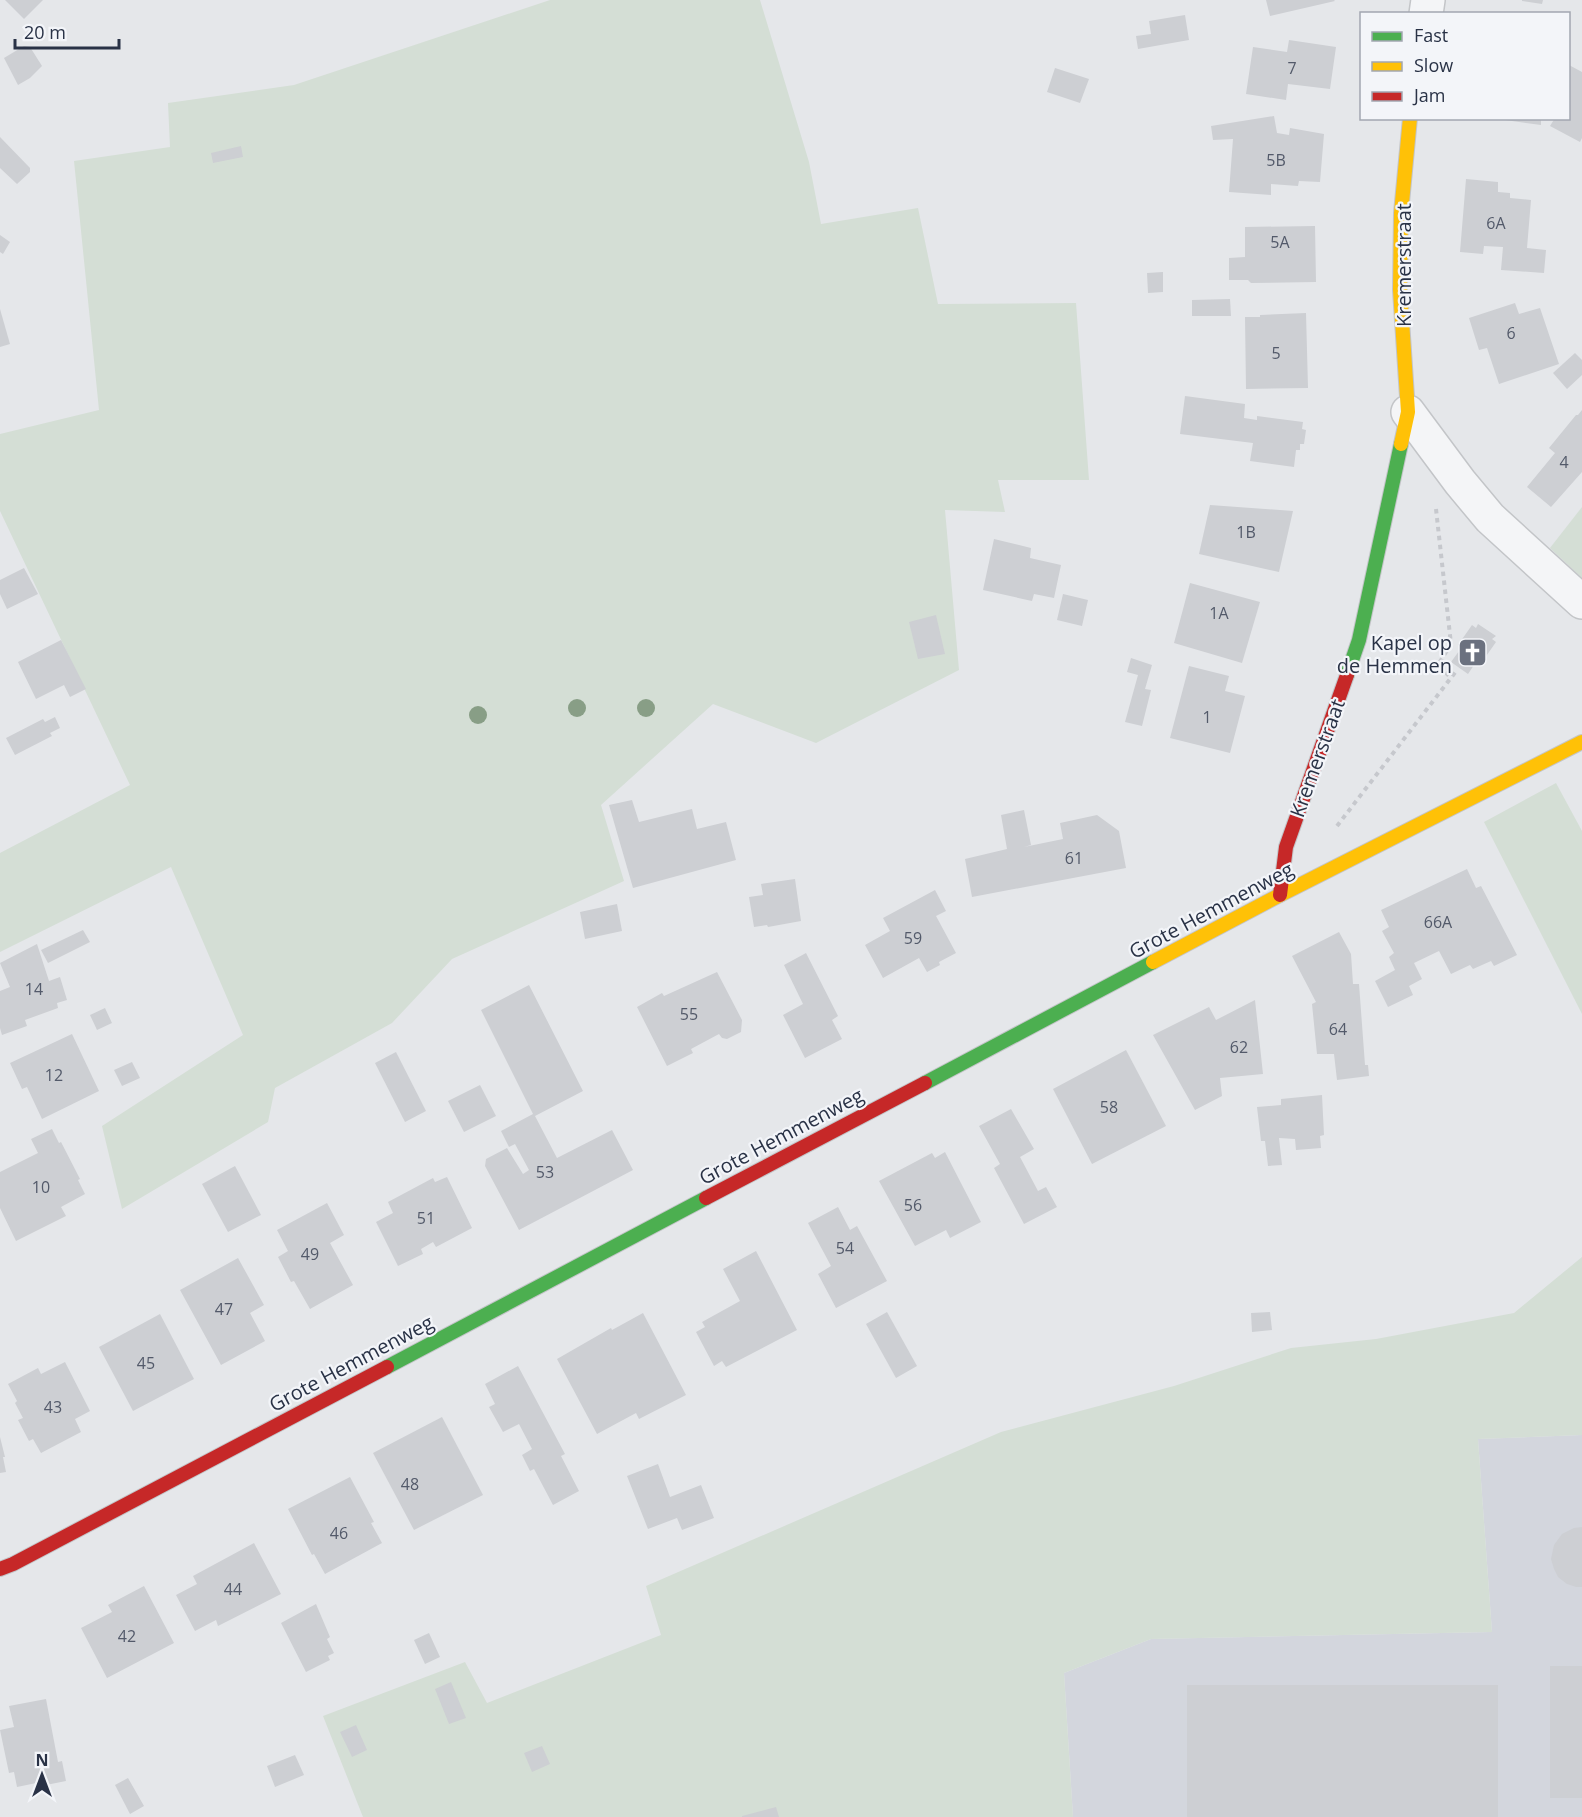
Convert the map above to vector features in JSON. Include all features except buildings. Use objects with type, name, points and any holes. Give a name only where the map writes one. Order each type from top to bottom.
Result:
[{"type":"street","name":"Kremerstraat","points":[[1280,894],[1283,861],[1289,836],[1359,640],[1408,412],[1400,291],[1401,213],[1410,120]]},
{"type":"street","points":[[1408,412],[1490,518],[1582,602]]},
{"type":"street","name":"Grote Hemmenweg","points":[[0,1569],[1280,894],[1582,742]]},
{"type":"path","points":[[1442,458],[1434,493],[1451,644],[1438,665],[1451,678]]},
{"type":"path","points":[[1332,868],[1327,839],[1457,670]]},
{"type":"shaded area","points":[[550,0],[760,0],[809,162],[821,224],[918,208],[938,304],[1076,303],[1089,480],[998,480],[1005,512],[945,510],[959,670],[816,743],[713,704],[601,805],[624,881],[452,959],[392,1023],[275,1088],[268,1122],[122,1209],[102,1126],[243,1035],[171,867],[0,952],[0,853],[130,785],[0,511],[0,434],[99,410],[74,161],[170,147],[168,103],[294,85]]},
{"type":"shaded area","points":[[1582,507],[1582,578],[1550,548]]},
{"type":"shaded area","points":[[1556,783],[1582,831],[1582,1014],[1484,822]]},
{"type":"shaded area","points":[[1582,1257],[1582,1435],[1478,1439],[1492,1632],[1151,1639],[1064,1673],[1073,1817],[363,1817],[323,1716],[465,1662],[487,1703],[661,1635],[646,1586],[1001,1432],[1174,1386],[1291,1348],[1376,1339],[1514,1313]]},
{"type":"shaded area","points":[[1582,1435],[1582,1817],[1073,1817],[1064,1673],[1151,1639],[1492,1632],[1478,1439]]},
{"type":"traffic: fast","points":[[1347,675],[1359,640],[1401,444]]},
{"type":"traffic: fast","points":[[925,1083],[1153,962]]},
{"type":"traffic: fast","points":[[387,1367],[706,1198]]},
{"type":"traffic: slow","points":[[1401,444],[1408,412],[1400,290],[1401,213],[1410,120]]},
{"type":"traffic: slow","points":[[1153,962],[1582,742]]},
{"type":"traffic: jam","points":[[1280,895],[1286,847],[1347,675]]},
{"type":"traffic: jam","points":[[706,1198],[925,1083]]},
{"type":"traffic: jam","points":[[0,1569],[387,1367]]},
{"type":"place","name":"Kapel op de Hemmen","points":[[1473,653]]}]
